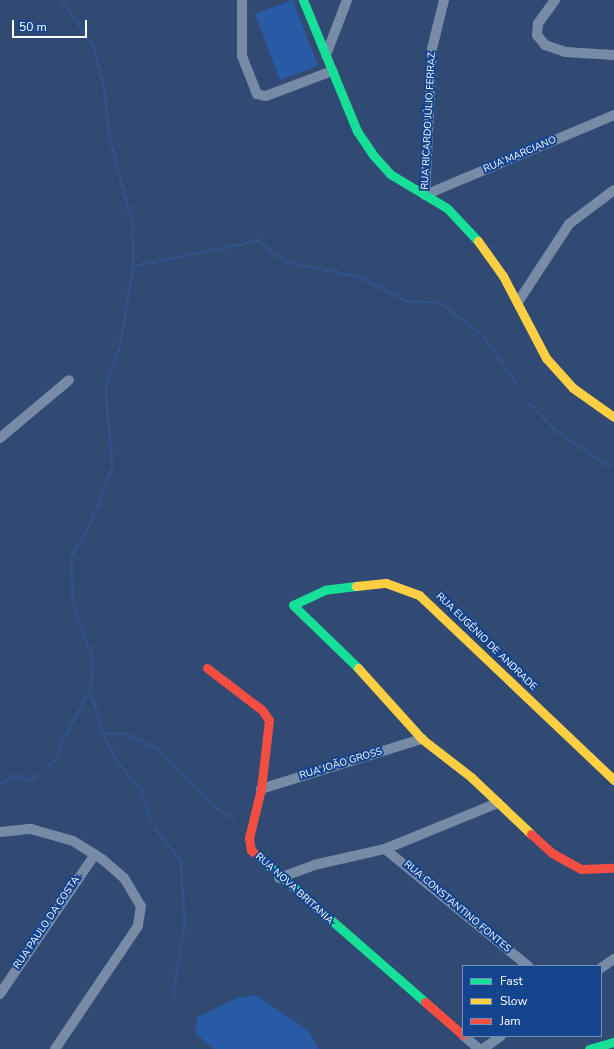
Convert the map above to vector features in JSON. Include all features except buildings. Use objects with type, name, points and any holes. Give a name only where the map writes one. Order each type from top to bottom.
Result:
[{"type":"street","points":[[242,0],[242,56],[257,94],[266,96],[332,72]]},
{"type":"street","points":[[303,0],[357,131],[374,156],[390,174],[426,195],[470,230],[518,302],[556,370],[589,402],[614,417]]},
{"type":"street","points":[[326,55],[347,0]]},
{"type":"street","name":"RUA RICARDO JÚLIO FERRAZ","points":[[426,195],[432,50],[444,0]]},
{"type":"street","points":[[555,0],[538,23],[537,35],[544,45],[565,52],[614,55]]},
{"type":"street","name":"RUA MARCIANO","points":[[426,195],[614,115]]},
{"type":"street","points":[[518,302],[569,224],[614,190]]},
{"type":"street","points":[[0,438],[69,380]]},
{"type":"street","name":"RUA EUGÊNIO DE ANDRADE","points":[[422,739],[386,694],[293,605],[325,590],[386,583],[419,595],[610,772],[614,780]]},
{"type":"street","name":"RUA NOVA BRITANIA","points":[[207,668],[266,715],[270,731],[261,789],[249,846],[278,878],[462,1034]]},
{"type":"street","points":[[422,739],[498,802],[561,860],[590,870],[614,868]]},
{"type":"street","name":"RUA JOÃO GROSS","points":[[261,789],[422,739]]},
{"type":"street","points":[[278,878],[314,865],[386,849],[498,802]]},
{"type":"street","points":[[0,832],[22,828],[52,834],[95,854],[134,892],[141,910],[138,926],[55,1049]]},
{"type":"street","name":"RUA CONSTANTINO FONTES","points":[[386,849],[527,965]]},
{"type":"street","name":"RUA PAULO DA COSTA","points":[[0,994],[95,854]]},
{"type":"street","points":[[602,967],[613,960]]},
{"type":"street","name":"RUA NOVA BRITANIA","points":[[465,1037],[479,1049]]},
{"type":"street","points":[[483,1049],[500,1037]]},
{"type":"street","points":[[589,1049],[614,1042]]},
{"type":"shaded area","points":[[293,0],[318,66],[280,80],[255,14]]},
{"type":"shaded area","points":[[256,995],[308,1031],[319,1049],[214,1049],[195,1033],[198,1017],[237,998]]},
{"type":"waterway","points":[[61,0],[93,46],[104,89],[109,137],[132,223],[133,266],[120,344],[105,386],[112,467],[91,521],[71,556],[72,601],[93,661],[90,689],[102,733],[124,733],[158,749],[216,807],[233,819]]},
{"type":"waterway","points":[[133,266],[257,240],[284,261],[360,277],[407,301],[439,302],[482,335],[517,384]]},
{"type":"waterway","points":[[529,403],[556,431],[608,466]]},
{"type":"waterway","points":[[44,769],[57,757],[62,740],[90,689]]},
{"type":"waterway","points":[[102,733],[116,760],[141,791],[150,822]]},
{"type":"waterway","points":[[0,783],[15,774],[31,780],[38,774]]},
{"type":"waterway","points":[[155,829],[180,860],[184,921],[173,995]]},
{"type":"traffic: fast","points":[[303,0],[357,131],[374,156],[390,174],[447,208],[478,241]]},
{"type":"traffic: fast","points":[[356,586],[325,590],[293,605],[358,668]]},
{"type":"traffic: fast","points":[[260,858],[425,1002]]},
{"type":"traffic: fast","points":[[589,1049],[614,1042]]},
{"type":"traffic: slow","points":[[478,241],[503,276],[546,358],[573,388],[614,417]]},
{"type":"traffic: slow","points":[[356,586],[386,583],[419,595],[614,780]]},
{"type":"traffic: slow","points":[[358,668],[422,739],[471,777],[531,834]]},
{"type":"traffic: jam","points":[[207,668],[262,710],[269,720],[261,789],[249,838],[251,850],[260,858]]},
{"type":"traffic: jam","points":[[531,834],[552,853],[581,869],[614,868]]},
{"type":"traffic: jam","points":[[425,1002],[462,1034]]}]
